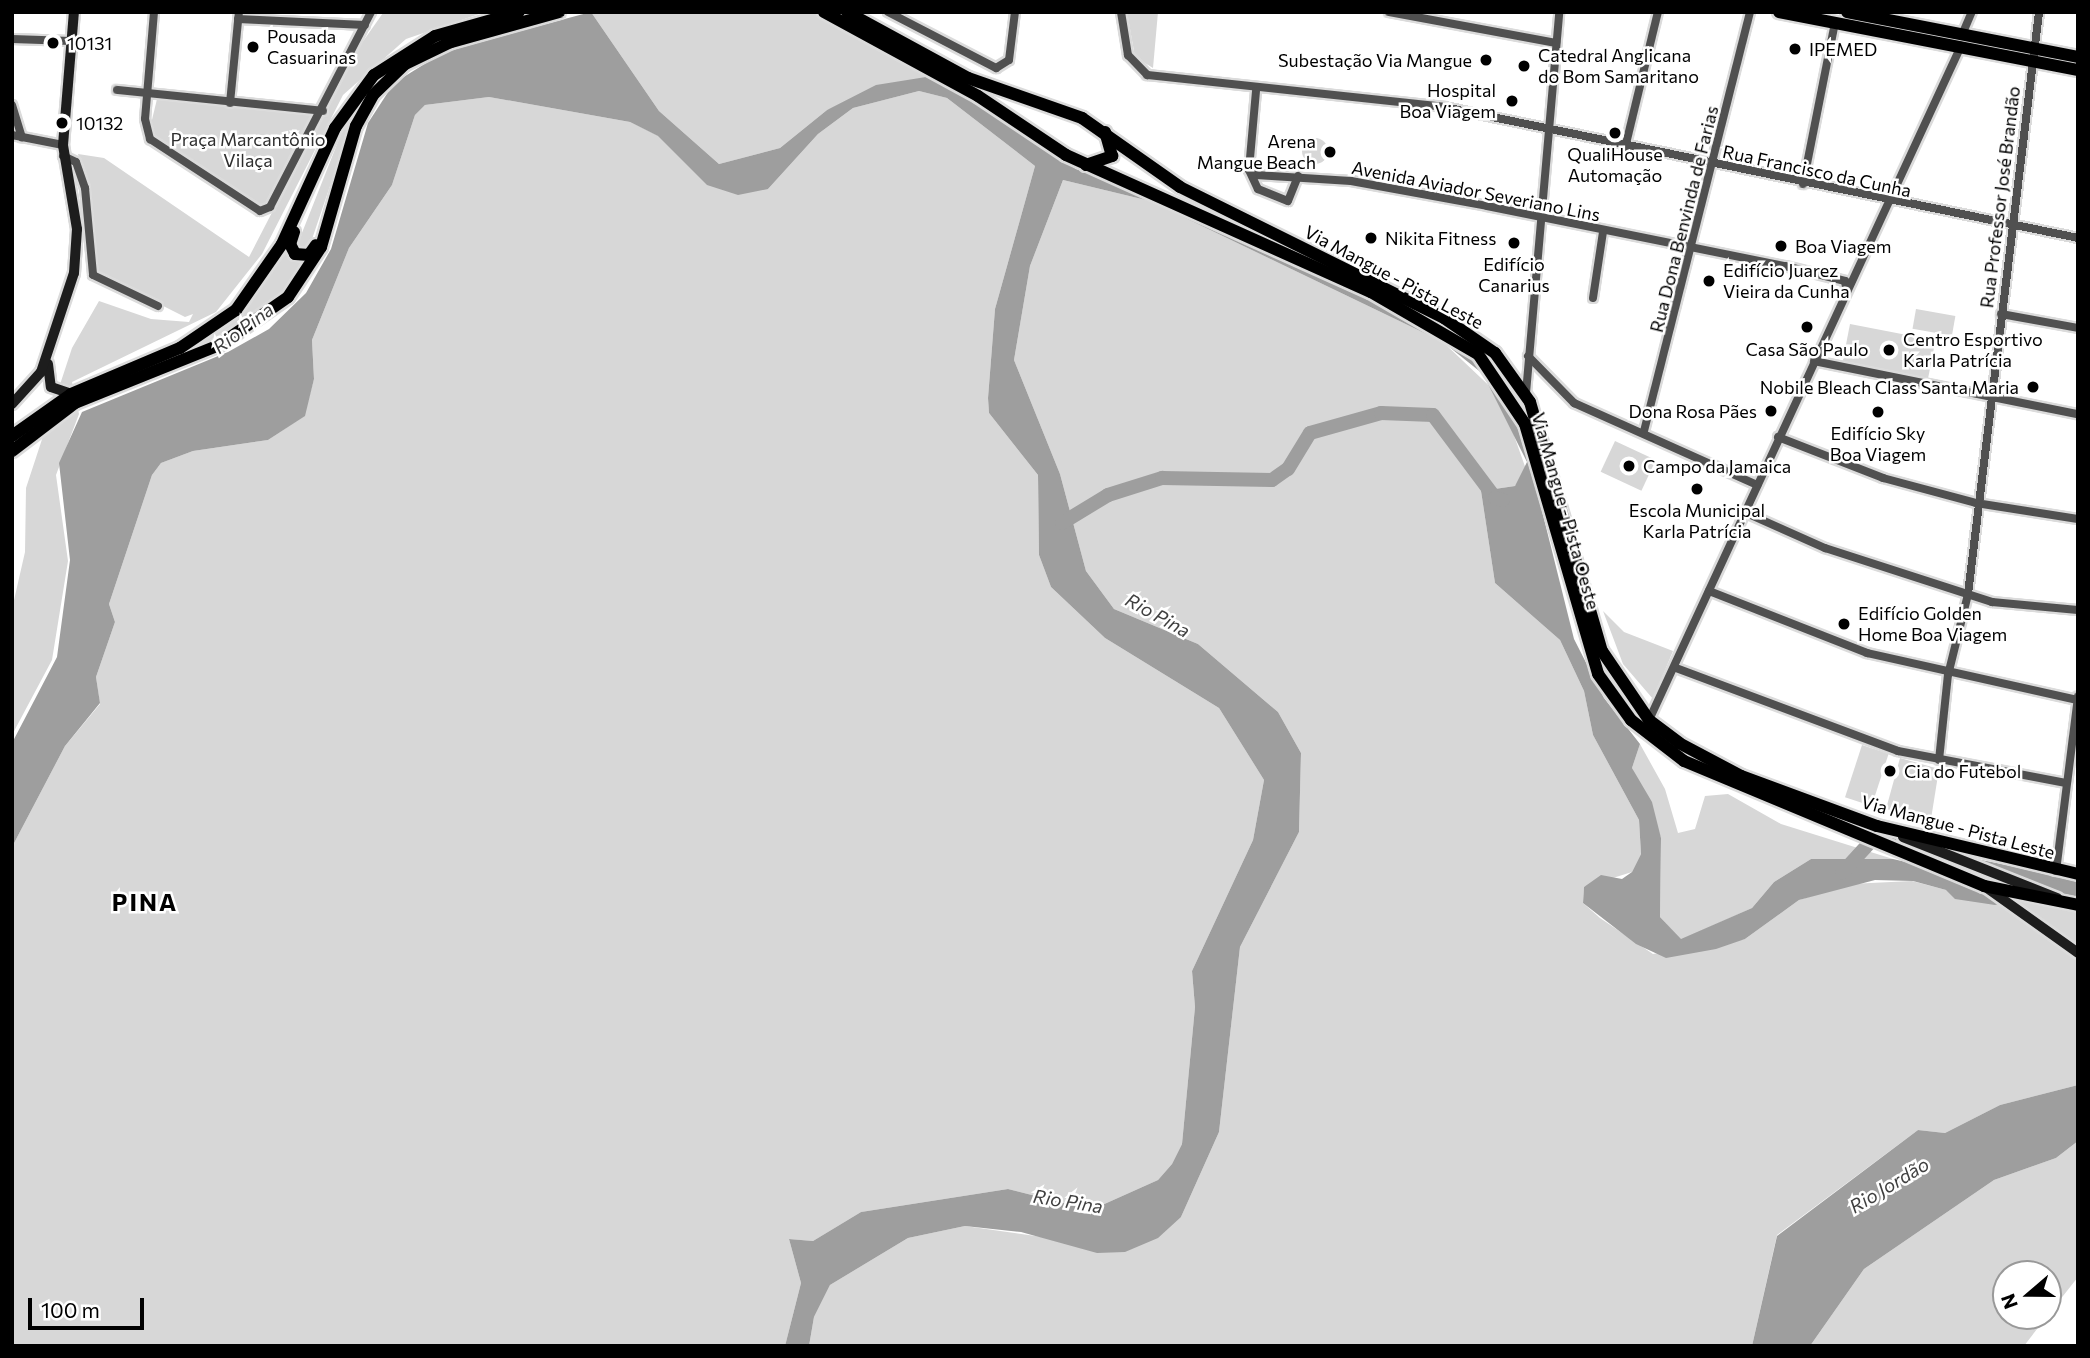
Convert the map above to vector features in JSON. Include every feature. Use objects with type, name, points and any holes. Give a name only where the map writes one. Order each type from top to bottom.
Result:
[{"type":"main road","points":[[12,436],[80,394],[180,348],[236,310],[282,244],[337,124],[374,75],[412,47],[519,12]]},
{"type":"main road","points":[[12,451],[80,394],[219,345],[274,311],[316,257],[365,110],[405,64],[451,42],[559,12]]},
{"type":"main road","name":"Via Mangue - Pista Oeste","points":[[824,12],[978,96],[1043,144],[1359,286],[1478,354],[1517,405],[1581,631],[1608,693],[1631,720],[1707,772],[1984,886],[2078,907]]},
{"type":"main road","name":"Via Mangue - Pista Leste","points":[[847,12],[968,78],[1103,129],[1191,193],[1461,329],[1495,353],[1526,393],[1595,634],[1611,670],[1649,720],[1717,765],[1877,826],[2056,871],[2078,874]]},
{"type":"main road","points":[[1779,12],[2034,55],[2078,70]]},
{"type":"main road","points":[[1847,12],[1961,41]]},
{"type":"main road","points":[[2034,55],[2078,57]]},
{"type":"main road","points":[[336,195],[312,252],[293,252],[290,241],[337,124]]},
{"type":"main road","points":[[1086,164],[1112,156],[1103,129]]},
{"type":"street","points":[[14,402],[35,383],[68,304],[76,246],[63,150],[74,12]]},
{"type":"street","points":[[153,12],[148,95],[150,139],[266,211],[323,111],[371,12]]},
{"type":"street","points":[[888,12],[986,65],[1003,67],[1014,12]]},
{"type":"street","name":"Rua Francisco da Cunha","points":[[1121,12],[1128,55],[1139,72],[1256,91],[1401,99],[1549,133],[2078,239]]},
{"type":"street","points":[[1389,12],[1556,43]]},
{"type":"street","points":[[1526,393],[1559,12]]},
{"type":"street","points":[[1625,148],[1658,12]]},
{"type":"street","name":"Rua Dona Benvinda de Farias","points":[[1644,431],[1689,251],[1714,165],[1750,12]]},
{"type":"street","points":[[1649,720],[1661,705],[1847,282],[1889,203],[1972,12]]},
{"type":"street","name":"Rua Professor José Brandão","points":[[1939,760],[1948,675],[1968,594],[1989,394],[2039,12]]},
{"type":"street","points":[[230,103],[238,16],[365,25]]},
{"type":"street","points":[[1803,184],[1835,23]]},
{"type":"street","points":[[12,39],[71,41]]},
{"type":"street","points":[[117,90],[323,111]]},
{"type":"street","points":[[1256,91],[1253,172],[1258,189],[1288,201],[1298,176]]},
{"type":"street","points":[[12,104],[22,137]]},
{"type":"street","points":[[12,135],[63,150],[76,162],[85,188],[93,275],[158,306]]},
{"type":"street","name":"Avenida Aviador Severiano Lins","points":[[1253,172],[1298,176],[1540,219],[1847,282]]},
{"type":"street","points":[[1593,298],[1603,232]]},
{"type":"street","points":[[2001,314],[2078,328]]},
{"type":"street","points":[[50,351],[48,382],[80,394]]},
{"type":"street","points":[[1528,360],[1568,399],[1644,431],[1757,485]]},
{"type":"street","points":[[1814,361],[2078,414]]},
{"type":"street","points":[[1779,437],[1839,464],[1976,503],[2078,519]]},
{"type":"street","points":[[1744,512],[1825,548],[1968,594],[2078,610]]},
{"type":"street","points":[[1709,591],[1867,653],[1948,675],[2078,698],[2056,871]]},
{"type":"street","points":[[1676,668],[1832,730],[1939,760],[2066,783]]},
{"type":"street","points":[[1877,826],[2078,907]]},
{"type":"street","points":[[1984,886],[2078,953]]},
{"type":"green space","points":[[485,12],[406,39],[343,95],[262,254],[216,312],[72,382],[79,414],[56,475],[68,561],[52,660],[12,735],[12,609],[25,552],[26,488],[72,348],[99,301],[151,319],[189,322],[193,314],[185,317],[96,272],[92,202],[78,154],[104,158],[249,257],[354,54],[383,13]]},
{"type":"green space","points":[[591,12],[815,12],[943,81],[827,110],[780,148],[719,164],[659,111]]},
{"type":"green space","points":[[1127,12],[1158,12],[1153,68],[1135,57]]},
{"type":"green space","points":[[387,72],[349,130],[309,248],[296,248],[347,119]]},
{"type":"green space","points":[[919,91],[947,98],[1035,166],[995,309],[988,398],[989,413],[1038,475],[1039,555],[1051,587],[1105,638],[1219,708],[1264,780],[1253,840],[1192,971],[1195,1007],[1182,1144],[1172,1164],[1158,1180],[1091,1210],[1008,1189],[861,1212],[813,1241],[789,1239],[801,1283],[785,1346],[12,1346],[12,847],[65,746],[100,704],[96,677],[115,622],[109,604],[152,475],[161,463],[193,451],[268,440],[304,416],[314,379],[312,340],[349,248],[392,185],[415,115],[425,105],[489,97],[630,122],[768,189],[818,134],[853,108]]},
{"type":"green space","name":"Praça Marcantônio Vilaça","points":[[157,99],[315,116],[263,209],[156,139],[150,128]]},
{"type":"green space","points":[[1315,138],[1324,142],[1328,151],[1324,160],[1315,164],[1306,160],[1302,151],[1306,142]]},
{"type":"green space","points":[[1063,180],[1150,201],[1443,342],[1500,396],[1527,472],[1515,486],[1481,491],[1495,583],[1560,640],[1584,691],[1593,735],[1639,820],[1641,854],[1632,872],[1584,887],[1583,903],[1600,918],[1653,954],[1745,939],[1799,900],[1850,884],[1912,881],[1946,890],[2033,895],[2078,886],[2078,1085],[2000,1105],[1945,1133],[1918,1130],[1777,1235],[1752,1346],[809,1346],[814,1317],[830,1285],[908,1238],[965,1226],[1057,1239],[1181,1217],[1219,1132],[1240,947],[1299,832],[1301,753],[1278,712],[1198,644],[1114,609],[1086,571],[1060,474],[1014,360],[1030,266]]},
{"type":"green space","points":[[285,252],[308,263],[275,304],[194,349],[242,313]]},
{"type":"green space","points":[[1916,309],[1955,316],[1952,336],[1913,329]]},
{"type":"green space","name":"Centro Esportivo Karla Patrícia","points":[[1850,324],[1935,341],[1928,379],[1843,362]]},
{"type":"green space","name":"Campo da Jamaica","points":[[1615,441],[1656,460],[1641,491],[1601,472]]},
{"type":"green space","points":[[1603,611],[1624,632],[1673,651],[1653,699],[1623,664]]},
{"type":"green space","points":[[1640,744],[1665,789],[1678,833],[1695,829],[1705,796],[1728,794],[1781,824],[1893,859],[1811,859],[1774,882],[1752,908],[1681,940],[1660,917],[1661,838],[1632,768]]},
{"type":"green space","points":[[1862,745],[1889,754],[1872,806],[1845,797]]},
{"type":"green space","points":[[1900,758],[1939,769],[1931,819],[1886,809]]},
{"type":"green space","points":[[2078,1141],[2078,1277],[2062,1297],[2062,1260],[1992,1260],[1992,1330],[2036,1330],[2024,1346],[1810,1346],[1864,1269],[1994,1180],[2056,1158]]},
{"type":"water","points":[[591,12],[659,111],[719,164],[780,148],[827,110],[876,85],[926,77],[943,81],[1076,169],[1122,186],[1381,302],[1471,352],[1519,419],[1574,639],[1604,698],[1640,744],[1632,768],[1652,802],[1661,838],[1660,917],[1681,939],[1752,908],[1774,882],[1811,859],[1893,859],[1945,871],[1930,863],[1971,858],[2078,879],[2078,886],[1995,905],[1955,899],[1946,890],[1913,881],[1875,880],[1799,900],[1745,939],[1716,949],[1666,958],[1636,944],[1583,903],[1584,887],[1601,875],[1622,879],[1632,872],[1641,854],[1639,820],[1593,735],[1584,691],[1560,640],[1495,583],[1481,491],[1515,486],[1527,462],[1483,374],[1443,342],[1150,201],[1063,180],[1030,266],[1014,360],[1060,474],[1086,571],[1114,609],[1198,644],[1278,712],[1301,753],[1299,832],[1240,947],[1219,1132],[1181,1217],[1158,1238],[1125,1252],[1097,1253],[1021,1232],[965,1226],[908,1238],[830,1285],[814,1317],[809,1346],[785,1346],[801,1283],[789,1239],[813,1241],[861,1212],[1008,1189],[1091,1210],[1158,1180],[1172,1164],[1182,1144],[1195,1007],[1192,971],[1253,840],[1264,780],[1219,708],[1105,638],[1051,587],[1039,555],[1038,475],[989,413],[988,398],[995,309],[1035,166],[947,98],[919,91],[853,108],[818,134],[768,189],[738,195],[707,185],[658,136],[630,122],[489,97],[425,105],[415,115],[392,185],[349,248],[312,340],[314,379],[305,416],[268,440],[193,451],[161,463],[152,475],[109,604],[115,622],[96,677],[100,703],[65,746],[12,847],[12,743],[57,657],[70,560],[59,463],[82,412],[228,352],[269,329],[306,293],[331,249],[368,123],[394,83],[447,50]]},
{"type":"water","name":"Rio Jordão","points":[[2078,1085],[2078,1141],[2056,1158],[1994,1180],[1864,1269],[1810,1346],[1752,1346],[1777,1236],[1918,1130],[1945,1133],[2000,1105]]},
{"type":"waterway","points":[[1062,523],[1108,495],[1162,478],[1272,480],[1288,469],[1310,433],[1381,413],[1433,415],[1495,498],[1503,500]]},
{"type":"waterway","points":[[1842,873],[1874,838]]},
{"type":"waterway","points":[[1890,843],[1951,861]]},
{"type":"waterway","points":[[2041,886],[2078,890]]},
{"type":"place","name":"10131","points":[[53,43]]},
{"type":"place","name":"Pousada Casuarinas","points":[[253,47]]},
{"type":"place","name":"IPEMED","points":[[1795,49]]},
{"type":"place","name":"Subestação Via Mangue","points":[[1486,60]]},
{"type":"place","name":"Catedral Anglicana do Bom Samaritano","points":[[1524,66]]},
{"type":"place","name":"Hospital Boa Viagem","points":[[1512,101]]},
{"type":"place","name":"10132","points":[[62,123]]},
{"type":"place","name":"QualiHouse Automação","points":[[1615,133]]},
{"type":"place","name":"Arena Mangue Beach","points":[[1330,152]]},
{"type":"place","name":"Nikita Fitness","points":[[1371,238]]},
{"type":"place","name":"Edifício Canarius","points":[[1514,243]]},
{"type":"place","name":"Boa Viagem","points":[[1781,246]]},
{"type":"place","name":"Edifício Juarez Vieira da Cunha","points":[[1709,281]]},
{"type":"place","name":"Casa São Paulo","points":[[1807,327]]},
{"type":"place","name":"Centro Esportivo Karla Patrícia","points":[[1889,350]]},
{"type":"place","name":"Nobile Bleach Class Santa Maria","points":[[2033,387]]},
{"type":"place","name":"Dona Rosa Pães","points":[[1771,411]]},
{"type":"place","name":"Edifício Sky Boa Viagem","points":[[1878,412]]},
{"type":"place","name":"Campo da Jamaica","points":[[1629,466]]},
{"type":"place","name":"Escola Municipal Karla Patrícia","points":[[1697,489]]},
{"type":"place","name":"Edifício Golden Home Boa Viagem","points":[[1844,624]]},
{"type":"place","name":"Cia do Futebol","points":[[1890,771]]},
{"type":"district","name":"PINA","points":[[145,902]]},
{"type":"water label","name":"Rio Pina","points":[[243,328]]},
{"type":"water label","name":"Rio Pina","points":[[1158,615]]},
{"type":"water label","name":"Rio Pina","points":[[1068,1201]]}]
